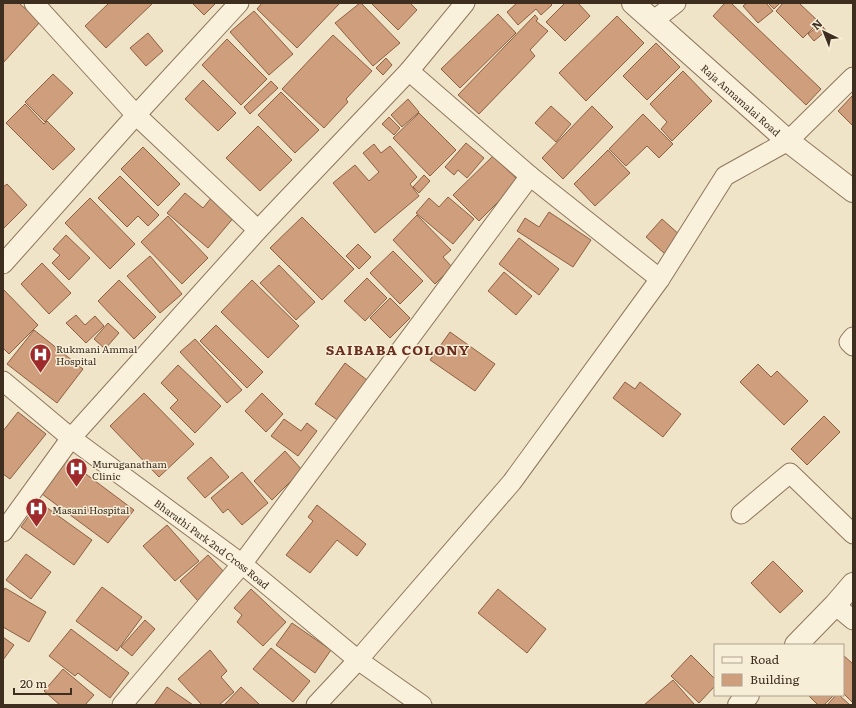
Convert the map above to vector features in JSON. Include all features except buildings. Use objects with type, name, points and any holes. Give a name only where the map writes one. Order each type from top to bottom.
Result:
[{"type":"street","points":[[34,3],[136,114],[258,230]]},
{"type":"street","points":[[3,264],[136,114],[239,3]]},
{"type":"street","points":[[3,532],[71,438],[258,230],[409,70],[465,3]]},
{"type":"street","name":"Raja Annamalai Road","points":[[633,3],[788,141],[853,191]]},
{"type":"street","points":[[653,21],[676,3]]},
{"type":"street","points":[[409,70],[530,176],[660,279]]},
{"type":"street","points":[[316,705],[358,660],[512,482],[660,279],[725,176],[788,141],[853,77]]},
{"type":"street","points":[[122,705],[242,564],[530,176]]},
{"type":"street","points":[[853,337],[849,342],[853,346]]},
{"type":"street","name":"Bharathi Park 2nd Cross Road","points":[[3,381],[71,438],[242,564],[358,660],[422,705]]},
{"type":"street","points":[[741,514],[790,473],[853,534]]},
{"type":"street","points":[[797,644],[853,584]]},
{"type":"street","points":[[835,605],[853,620]]},
{"type":"street","points":[[739,705],[747,696]]},
{"type":"place","name":"Rukmani Ammal Hospital","points":[[41,374]]},
{"type":"place","name":"Muruganatham Clinic","points":[[76,488]]},
{"type":"place","name":"Masani Hospital","points":[[37,528]]},
{"type":"district","name":"SAIBABA COLONY","points":[[398,349]]}]
